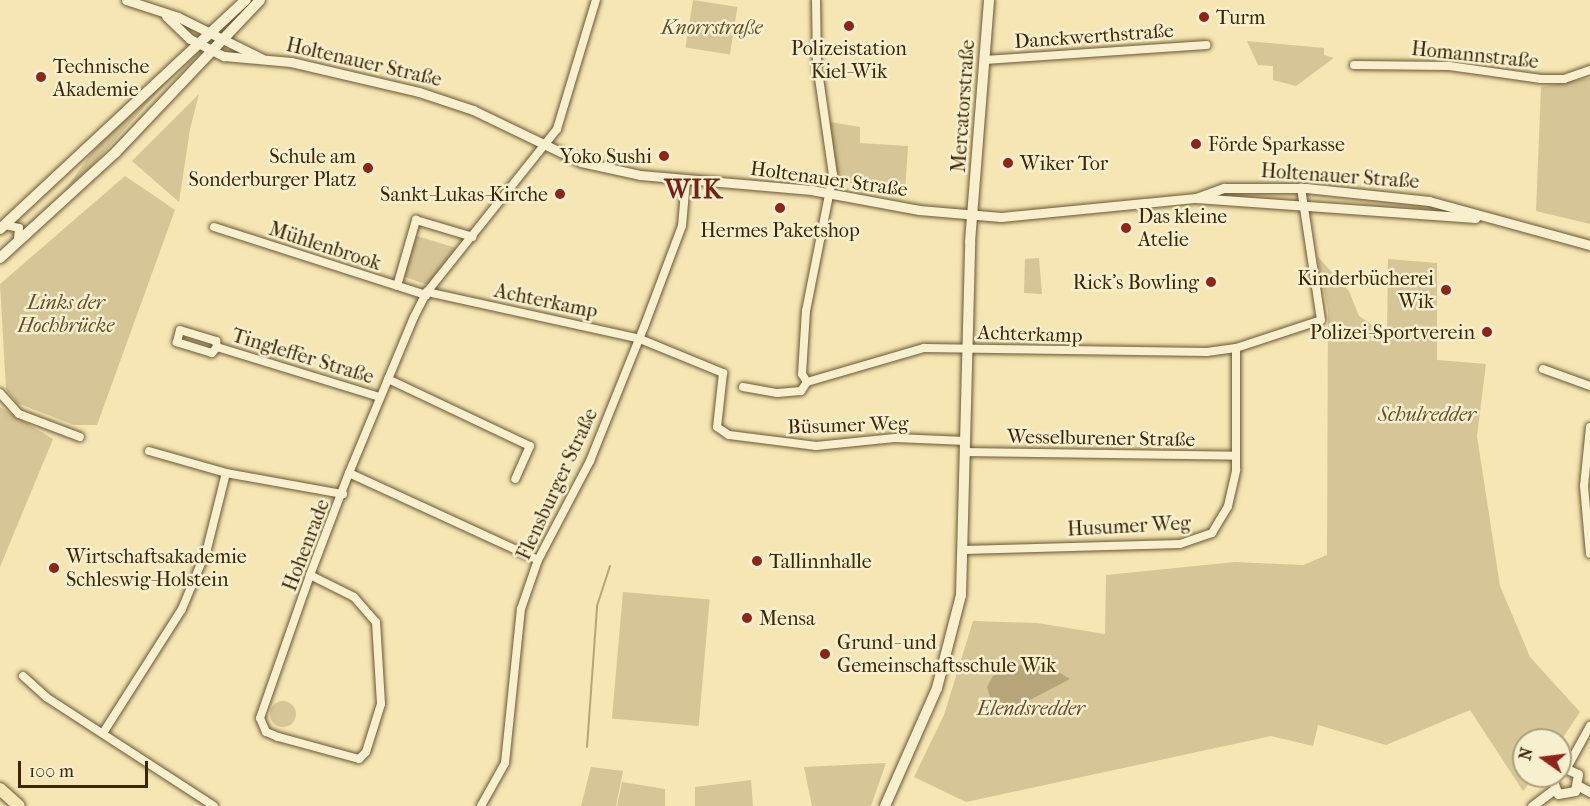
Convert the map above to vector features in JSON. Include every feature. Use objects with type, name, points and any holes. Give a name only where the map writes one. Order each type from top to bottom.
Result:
[{"type":"highway","points":[[0,789],[19,806]]},
{"type":"main road","points":[[2,227],[246,0]]},
{"type":"main road","points":[[0,258],[213,52],[260,0]]},
{"type":"main road","name":"Mercatorstraße","points":[[972,215],[989,0]]},
{"type":"main road","points":[[885,806],[950,648],[964,550],[966,348],[972,215]]},
{"type":"street","name":"Holtenauer Straße","points":[[126,0],[209,33],[261,58],[449,100],[545,147],[601,168],[686,180],[830,193],[972,215],[1033,215],[1196,198],[1481,218]]},
{"type":"street","points":[[545,147],[557,129],[596,0]]},
{"type":"street","points":[[807,382],[802,374],[806,311],[833,175],[817,64],[816,0]]},
{"type":"street","name":"Holtenauer Straße","points":[[166,16],[198,45],[213,52],[249,62],[261,58]]},
{"type":"street","name":"Danckwerthstraße","points":[[985,60],[1206,45]]},
{"type":"street","name":"Homannstraße","points":[[1354,65],[1449,66],[1541,79],[1590,70]]},
{"type":"street","name":"Hohenrade","points":[[310,575],[354,597],[376,622],[383,676],[372,737],[359,759],[278,737],[260,725],[310,575],[343,494],[349,473],[426,293],[545,147]]},
{"type":"street","name":"Flensburger Straße","points":[[481,806],[505,763],[513,650],[538,560],[590,461],[640,339],[682,226],[686,180]]},
{"type":"street","name":"Holtenauer Straße","points":[[1196,198],[1224,188],[1301,187],[1429,201],[1481,218],[1590,245]]},
{"type":"street","points":[[1301,187],[1301,204]]},
{"type":"street","name":"Achterkamp","points":[[743,387],[777,393],[801,391],[807,382],[924,348],[1125,353],[1236,348],[1321,320],[1301,204]]},
{"type":"street","points":[[397,286],[416,220],[473,237]]},
{"type":"street","points":[[2,227],[19,228],[18,242]]},
{"type":"street","name":"Mühlenbrook","points":[[214,227],[397,286],[426,293]]},
{"type":"street","name":"Achterkamp","points":[[426,293],[640,339],[723,373]]},
{"type":"street","name":"Tingleffer Straße","points":[[180,330],[216,341],[217,347],[212,352],[177,342],[180,330]]},
{"type":"street","name":"Tingleffer Straße","points":[[217,347],[380,397]]},
{"type":"street","name":"Husumer Weg","points":[[964,550],[1194,542],[1212,533],[1228,506],[1236,456],[1236,348]]},
{"type":"street","points":[[1543,369],[1590,386]]},
{"type":"street","name":"Büsumer Weg","points":[[723,373],[717,427],[729,435],[789,445],[895,438],[966,446]]},
{"type":"street","points":[[388,379],[530,446],[515,479]]},
{"type":"street","points":[[0,393],[19,414],[80,437]]},
{"type":"street","points":[[1590,427],[1584,486],[1590,554]]},
{"type":"street","name":"Wesselburener Straße","points":[[966,446],[1236,456]]},
{"type":"street","points":[[149,451],[226,473],[343,494]]},
{"type":"street","points":[[103,733],[182,609],[207,549],[226,473]]},
{"type":"street","points":[[349,473],[538,560]]},
{"type":"street","points":[[23,676],[103,733],[214,806]]},
{"type":"street","points":[[1572,754],[1590,726]]},
{"type":"street","points":[[1532,806],[1553,790],[1570,795],[1578,786],[1578,774],[1572,771]]},
{"type":"street","points":[[1578,786],[1590,792]]},
{"type":"green space","name":"Knorrstraße","points":[[693,0],[737,7],[730,54],[685,47]]},
{"type":"green space","points":[[1247,41],[1324,48],[1324,55],[1334,58],[1296,86],[1273,80],[1273,66],[1258,65]]},
{"type":"green space","points":[[180,67],[91,167],[65,190],[93,151]]},
{"type":"green space","points":[[1590,78],[1590,224],[1536,211],[1541,87]]},
{"type":"green space","points":[[199,94],[190,129],[179,202],[132,161]]},
{"type":"green space","points":[[824,121],[860,127],[860,143],[908,146],[905,192],[833,180]]},
{"type":"green space","name":"Links der Hochbrücke","points":[[125,176],[175,210],[97,425],[74,425],[17,403],[6,389],[0,284]]},
{"type":"green space","points":[[414,235],[456,248],[428,285],[402,276]]},
{"type":"green space","points":[[1317,256],[1349,291],[1359,316],[1387,335],[1388,259],[1437,263],[1437,360],[1486,364],[1477,436],[1500,586],[1530,657],[1580,712],[1569,728],[1512,728],[1512,774],[1470,710],[1386,745],[1318,725],[1313,746],[1271,736],[966,802],[914,777],[944,715],[973,621],[1037,623],[1105,634],[1106,575],[1235,562],[1303,565],[1327,555],[1328,311]]},
{"type":"green space","points":[[1039,258],[1042,294],[1024,293],[1025,259]]},
{"type":"green space","points":[[0,407],[53,439],[0,567]]},
{"type":"green space","points":[[623,592],[710,600],[699,726],[612,719]]},
{"type":"green space","points":[[283,701],[292,705],[296,714],[292,723],[283,727],[274,723],[270,714],[274,705]]},
{"type":"green space","points":[[886,763],[871,806],[812,806],[804,767]]},
{"type":"green space","points":[[591,767],[623,771],[616,806],[581,806]]},
{"type":"green space","points":[[751,780],[753,806],[695,806],[695,787]]},
{"type":"green space","points":[[622,782],[665,789],[665,806],[617,806]]},
{"type":"shaded area","points":[[1017,665],[1050,667],[1070,679],[1009,711],[992,704],[987,687],[993,676]]},
{"type":"waterway","points":[[587,747],[597,606],[610,566]]},
{"type":"place","name":"Turm","points":[[1204,17]]},
{"type":"place","name":"Polizeistation Kiel-Wik","points":[[849,26]]},
{"type":"place","name":"Technische Akademie","points":[[41,77]]},
{"type":"place","name":"Förde Sparkasse","points":[[1196,144]]},
{"type":"place","name":"Yoko Sushi","points":[[664,156]]},
{"type":"place","name":"Wiker Tor","points":[[1008,163]]},
{"type":"place","name":"Schule am Sonderburger Platz","points":[[368,168]]},
{"type":"place","name":"Sankt-Lukas-Kirche","points":[[560,194]]},
{"type":"place","name":"Hermes Paketshop","points":[[780,208]]},
{"type":"place","name":"Das kleine Atelie","points":[[1126,228]]},
{"type":"place","name":"Rick’s Bowling","points":[[1211,282]]},
{"type":"place","name":"Kinderbücherei Wik","points":[[1446,290]]},
{"type":"place","name":"Polizei-Sportverein","points":[[1487,332]]},
{"type":"place","name":"Tallinnhalle","points":[[757,561]]},
{"type":"place","name":"Wirtschaftsakademie Schleswig-Holstein","points":[[54,568]]},
{"type":"place","name":"Mensa","points":[[747,618]]},
{"type":"place","name":"Grund- und Gemeinschaftsschule Wik","points":[[825,654]]},
{"type":"district","name":"WIK","points":[[694,190]]},
{"type":"park label","name":"Schulredder","points":[[1427,414]]},
{"type":"park label","name":"Elendsredder","points":[[1031,708]]}]
